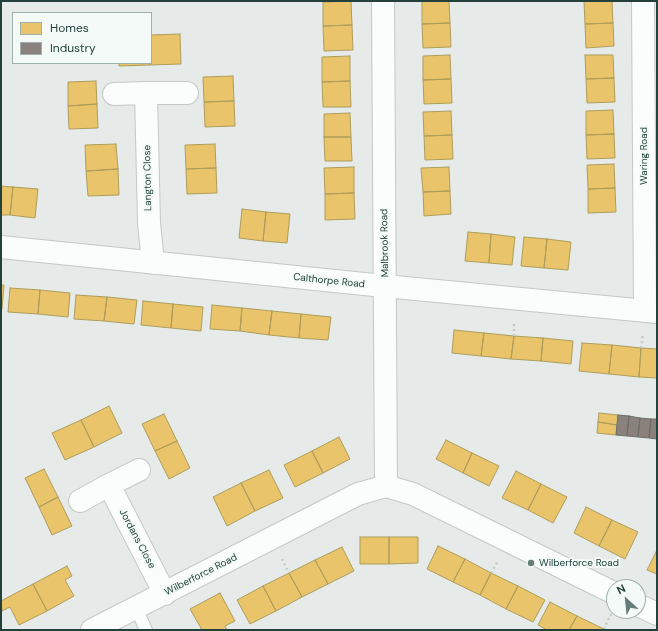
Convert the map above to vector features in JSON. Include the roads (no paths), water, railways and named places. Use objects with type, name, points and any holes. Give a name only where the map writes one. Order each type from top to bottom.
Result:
[{"type":"street","name":"Malbrook Road","points":[[383,1],[386,286],[386,486]]},
{"type":"street","name":"Waring Road","points":[[643,1],[651,311]]},
{"type":"street","name":"Langton Close","points":[[146,93],[149,223],[153,263]]},
{"type":"street","points":[[114,94],[187,93]]},
{"type":"street","name":"Calthorpe Road","points":[[1,247],[651,311]]},
{"type":"street","points":[[80,500],[139,470]]},
{"type":"street","name":"Jordans Close","points":[[109,485],[165,594]]},
{"type":"street","points":[[386,486],[413,494],[606,589]]},
{"type":"street","name":"Wilberforce Road","points":[[92,630],[358,494],[386,486]]},
{"type":"street","points":[[646,609],[657,614]]},
{"type":"lane","points":[[136,608],[146,630]]},
{"type":"place","name":"Wilberforce Road","points":[[531,563]]}]
